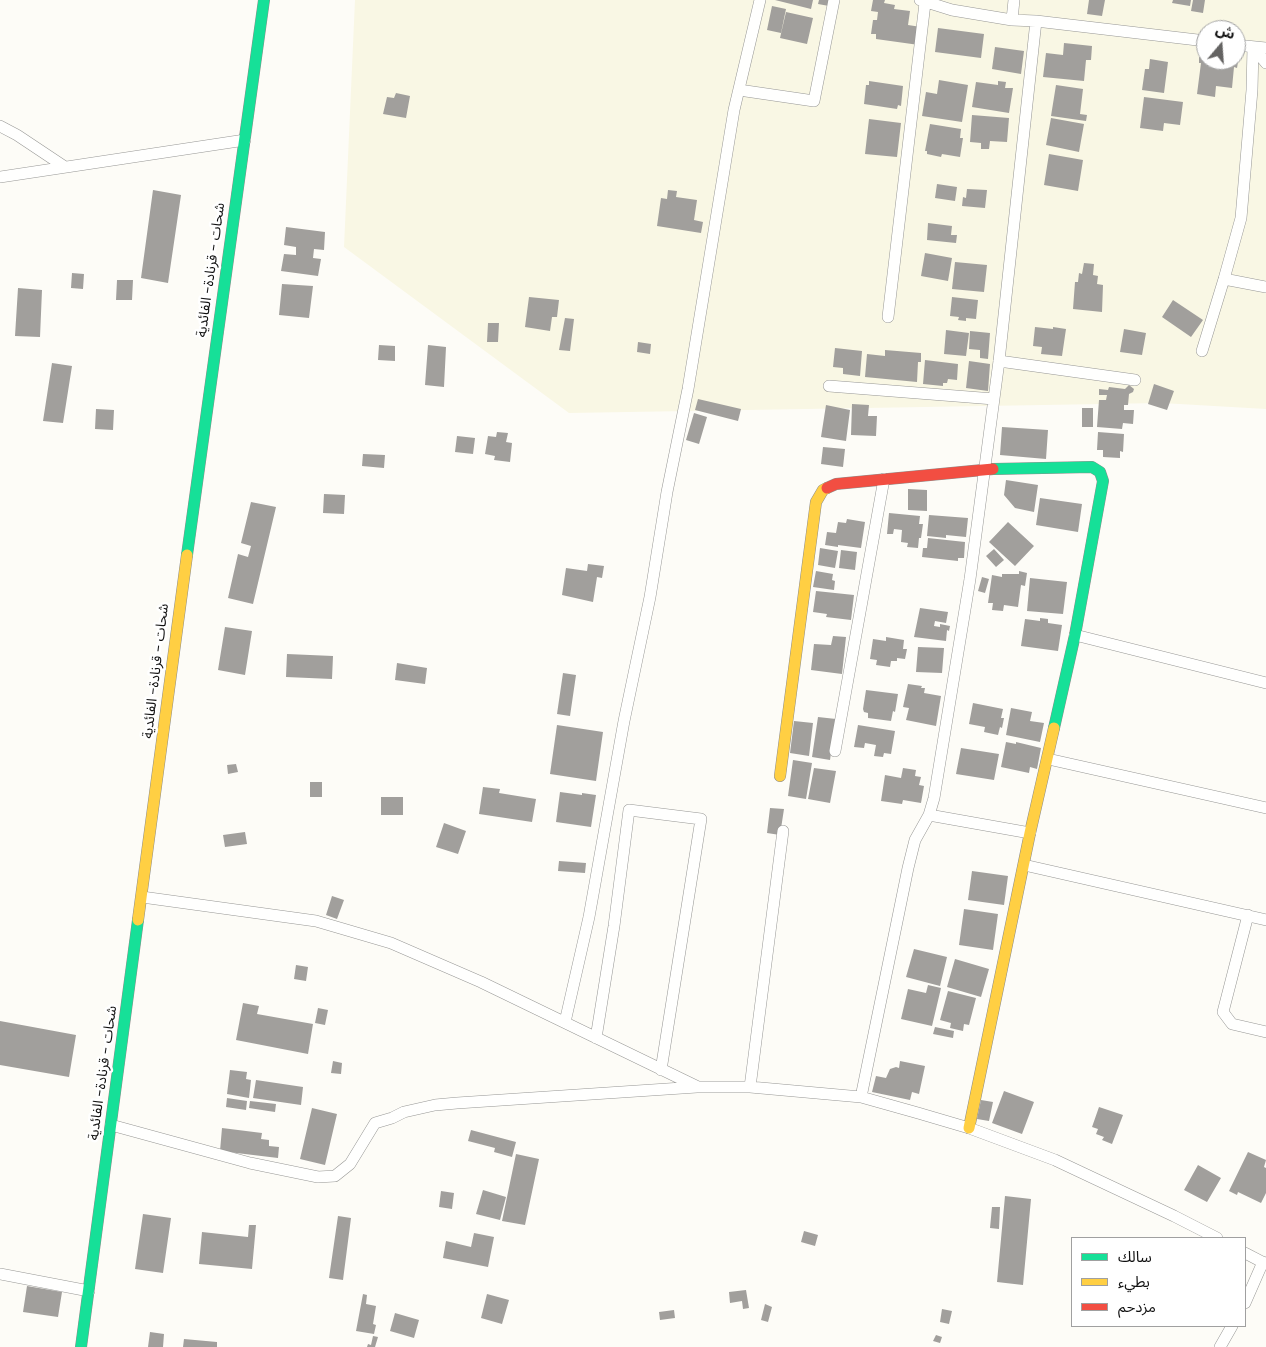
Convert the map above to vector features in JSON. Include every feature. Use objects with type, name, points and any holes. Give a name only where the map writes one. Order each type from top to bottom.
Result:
[{"type":"main road","name":"شحات - قرنادة- الفائدية","points":[[81,1347],[179,612],[264,0]]},
{"type":"main road","points":[[780,776],[816,502],[823,490],[836,484],[986,469],[1092,467],[1100,472],[1103,481],[1074,635],[1030,833],[969,1128]]},
{"type":"street","points":[[566,1022],[589,918],[624,722],[650,597],[739,90],[760,0]]},
{"type":"street","points":[[739,90],[814,102],[834,0]]},
{"type":"street","points":[[1012,20],[1014,0]]},
{"type":"street","points":[[888,317],[922,1],[952,10],[1012,20],[1036,21],[1196,40]]},
{"type":"street","points":[[862,1097],[908,868],[915,840],[929,814],[934,798],[967,598],[986,469],[1036,21]]},
{"type":"street","points":[[1246,46],[1266,48]]},
{"type":"street","points":[[1253,47],[1266,64]]},
{"type":"street","points":[[1202,351],[1241,218],[1252,90],[1253,47]]},
{"type":"street","points":[[0,126],[65,167]]},
{"type":"street","points":[[0,177],[245,140]]},
{"type":"street","points":[[1224,279],[1266,287]]},
{"type":"street","points":[[998,361],[1135,380]]},
{"type":"street","points":[[829,386],[994,398]]},
{"type":"street","points":[[835,751],[884,479]]},
{"type":"street","points":[[1074,635],[1266,683]]},
{"type":"street","points":[[1048,758],[1266,808]]},
{"type":"street","points":[[596,1038],[614,926],[629,810],[701,820],[661,1070]]},
{"type":"street","points":[[929,814],[1030,833]]},
{"type":"street","points":[[750,1087],[783,831]]},
{"type":"street","points":[[1024,865],[1266,920]]},
{"type":"street","points":[[142,897],[316,921],[391,943],[566,1022],[698,1088]]},
{"type":"street","points":[[1248,916],[1223,1012],[1232,1024],[1266,1032]]},
{"type":"street","points":[[112,1124],[250,1163],[318,1177],[335,1176],[350,1164],[375,1123],[404,1112],[435,1105],[698,1088],[750,1087],[862,1097],[969,1128],[1055,1160],[1215,1237]]},
{"type":"street","points":[[1246,1254],[1265,1263],[1246,1301]]},
{"type":"street","points":[[0,1274],[89,1290]]},
{"type":"street","points":[[1220,1347],[1231,1327]]},
{"type":"shaded area","points":[[355,0],[1266,0],[1266,409],[1162,403],[569,413],[344,247]]},
{"type":"building","points":[[775,0],[813,0],[811,9]]},
{"type":"building","points":[[819,0],[830,0],[829,6],[818,4]]},
{"type":"building","points":[[873,0],[885,0],[884,3],[895,5],[894,9],[910,11],[908,25],[921,27],[919,45],[876,39],[876,34],[871,34],[873,20],[877,20],[878,12],[871,11]]},
{"type":"building","points":[[1089,0],[1105,0],[1102,16],[1087,14]]},
{"type":"building","points":[[1173,0],[1191,0],[1190,6],[1172,3]]},
{"type":"building","points":[[1193,0],[1205,0],[1203,13],[1191,11]]},
{"type":"building","points":[[772,6],[786,9],[781,33],[767,30]]},
{"type":"building","points":[[786,12],[813,18],[807,44],[780,38]]},
{"type":"building","points":[[938,28],[984,34],[981,58],[935,52]]},
{"type":"building","points":[[1064,43],[1092,46],[1091,60],[1086,60],[1084,81],[1043,77],[1046,53],[1063,55]]},
{"type":"building","points":[[995,47],[1024,51],[1021,74],[992,69]]},
{"type":"building","points":[[1150,59],[1168,62],[1164,93],[1142,90],[1145,69],[1149,69]]},
{"type":"building","points":[[1200,70],[1234,70],[1232,88],[1216,86],[1215,97],[1197,94]]},
{"type":"building","points":[[939,80],[968,85],[962,122],[922,116],[926,92],[937,94]]},
{"type":"building","points":[[869,81],[903,86],[901,106],[898,105],[897,109],[864,104],[866,85],[869,85]]},
{"type":"building","points":[[998,81],[1006,82],[1005,88],[1013,88],[1009,113],[972,107],[976,82],[998,85]]},
{"type":"building","points":[[1056,85],[1083,89],[1080,114],[1087,115],[1086,121],[1051,116]]},
{"type":"building","points":[[396,93],[410,96],[406,118],[383,114],[387,97],[394,98]]},
{"type":"building","points":[[1144,97],[1183,102],[1180,125],[1164,123],[1163,131],[1140,128]]},
{"type":"building","points":[[972,115],[1009,118],[1007,142],[990,141],[989,149],[981,149],[981,143],[970,142]]},
{"type":"building","points":[[1051,118],[1084,124],[1079,152],[1046,145]]},
{"type":"building","points":[[869,119],[901,123],[897,157],[865,154]]},
{"type":"building","points":[[930,124],[961,129],[960,138],[963,138],[960,157],[942,154],[941,157],[927,154],[927,151],[925,151]]},
{"type":"building","points":[[1049,154],[1083,160],[1078,191],[1044,185]]},
{"type":"building","points":[[937,184],[957,187],[955,201],[935,198]]},
{"type":"building","points":[[967,189],[987,190],[985,208],[962,206],[963,197],[966,198]]},
{"type":"building","points":[[153,190],[181,195],[168,283],[141,278]]},
{"type":"building","points":[[668,190],[677,191],[676,197],[697,200],[694,220],[703,222],[701,233],[657,226],[661,198],[667,199]]},
{"type":"building","points":[[928,223],[952,226],[951,235],[957,235],[956,243],[927,240]]},
{"type":"building","points":[[286,227],[325,232],[324,250],[314,249],[313,258],[321,259],[318,276],[281,271],[284,254],[296,255],[296,247],[284,245]]},
{"type":"building","points":[[925,253],[952,258],[948,281],[921,276]]},
{"type":"building","points":[[955,262],[987,265],[984,292],[952,289]]},
{"type":"building","points":[[1084,263],[1094,264],[1093,275],[1098,276],[1097,284],[1103,285],[1102,312],[1073,309],[1075,282],[1078,282],[1079,273],[1082,274]]},
{"type":"building","points":[[72,273],[84,274],[83,289],[71,288]]},
{"type":"building","points":[[117,280],[133,280],[132,300],[116,300]]},
{"type":"building","points":[[282,284],[313,286],[309,318],[279,315]]},
{"type":"building","points":[[18,288],[42,290],[40,337],[15,336]]},
{"type":"building","points":[[529,297],[559,300],[557,317],[552,317],[550,331],[525,327]]},
{"type":"building","points":[[952,297],[978,300],[976,319],[966,318],[966,321],[958,320],[959,317],[950,316]]},
{"type":"building","points":[[1173,300],[1203,320],[1191,337],[1162,317]]},
{"type":"building","points":[[565,318],[574,319],[570,351],[559,350]]},
{"type":"building","points":[[488,323],[499,323],[498,342],[487,342]]},
{"type":"building","points":[[1035,327],[1066,329],[1062,356],[1041,354],[1042,347],[1033,346]]},
{"type":"building","points":[[1124,329],[1146,333],[1142,355],[1120,352]]},
{"type":"building","points":[[946,330],[969,333],[966,356],[944,354]]},
{"type":"building","points":[[970,331],[990,333],[988,359],[980,358],[980,350],[969,349]]},
{"type":"building","points":[[638,342],[651,344],[650,354],[637,352]]},
{"type":"building","points":[[379,345],[395,346],[395,361],[378,360]]},
{"type":"building","points":[[428,345],[446,347],[444,387],[425,385]]},
{"type":"building","points":[[835,348],[862,351],[860,376],[843,374],[843,368],[833,367]]},
{"type":"building","points":[[885,350],[921,353],[921,362],[918,362],[917,382],[865,377],[867,354],[885,356]]},
{"type":"building","points":[[925,360],[958,364],[957,380],[948,379],[947,383],[943,383],[943,386],[923,384]]},
{"type":"building","points":[[969,361],[990,364],[988,391],[966,388]]},
{"type":"building","points":[[52,363],[72,366],[63,423],[43,421]]},
{"type":"building","points":[[1154,384],[1174,391],[1167,410],[1148,404]]},
{"type":"building","points":[[1129,385],[1134,389],[1129,394],[1128,405],[1124,405],[1124,410],[1134,410],[1133,424],[1123,423],[1122,429],[1097,427],[1099,400],[1106,400],[1107,395],[1099,395],[1099,389],[1108,390],[1109,387],[1125,389]]},
{"type":"building","points":[[698,399],[741,409],[738,421],[695,410]]},
{"type":"building","points":[[852,404],[869,405],[868,416],[877,416],[876,436],[851,435]]},
{"type":"building","points":[[826,405],[850,410],[846,441],[821,437]]},
{"type":"building","points":[[1082,408],[1093,408],[1093,427],[1082,427]]},
{"type":"building","points":[[96,409],[114,410],[113,430],[95,429]]},
{"type":"building","points":[[694,413],[707,417],[699,444],[686,440]]},
{"type":"building","points":[[1002,427],[1048,430],[1046,459],[1000,455]]},
{"type":"building","points":[[497,432],[508,433],[506,442],[512,443],[510,462],[494,460],[495,456],[485,454],[488,436],[496,437]]},
{"type":"building","points":[[1098,432],[1124,434],[1123,452],[1120,451],[1120,458],[1103,457],[1103,450],[1097,450]]},
{"type":"building","points":[[457,436],[475,438],[473,454],[455,452]]},
{"type":"building","points":[[823,447],[845,449],[843,467],[821,464]]},
{"type":"building","points":[[363,454],[385,455],[384,468],[362,466]]},
{"type":"building","points":[[1006,480],[1038,485],[1034,512],[1015,508],[1004,495]]},
{"type":"building","points":[[908,489],[927,490],[927,511],[908,510]]},
{"type":"building","points":[[324,494],[345,495],[344,514],[323,513]]},
{"type":"building","points":[[1040,498],[1082,504],[1078,532],[1036,525]]},
{"type":"building","points":[[251,502],[276,507],[253,604],[228,598],[238,554],[248,557],[251,546],[241,543]]},
{"type":"building","points":[[889,513],[920,516],[919,524],[923,524],[918,548],[907,547],[908,543],[901,542],[902,530],[894,529],[893,534],[887,534]]},
{"type":"building","points":[[929,515],[968,518],[966,537],[946,535],[946,538],[927,536]]},
{"type":"building","points":[[847,519],[865,522],[861,548],[825,545],[827,532],[836,533],[838,522],[846,523]]},
{"type":"building","points":[[1008,522],[1034,546],[1015,566],[989,542]]},
{"type":"building","points":[[928,538],[965,542],[964,558],[958,558],[958,561],[922,557],[923,548],[927,548]]},
{"type":"building","points":[[820,548],[838,551],[835,568],[818,565]]},
{"type":"building","points":[[994,549],[1004,560],[996,567],[986,556]]},
{"type":"building","points":[[841,550],[857,552],[855,570],[839,568]]},
{"type":"building","points":[[588,564],[604,566],[602,578],[597,577],[593,602],[562,595],[566,568],[587,571]]},
{"type":"building","points":[[816,571],[833,574],[832,580],[835,581],[834,590],[813,587]]},
{"type":"building","points":[[1019,571],[1027,573],[1025,586],[1021,585],[1018,607],[1004,605],[1003,611],[992,610],[993,603],[988,603],[992,575],[1002,577],[1002,574],[1019,574]]},
{"type":"building","points":[[982,577],[989,579],[985,593],[978,591]]},
{"type":"building","points":[[1030,578],[1067,582],[1063,614],[1027,611]]},
{"type":"building","points":[[816,591],[854,595],[851,620],[826,617],[827,614],[813,612]]},
{"type":"building","points":[[920,608],[948,612],[946,623],[935,621],[934,626],[940,627],[940,624],[950,626],[949,631],[947,630],[946,641],[914,637]]},
{"type":"building","points":[[1040,618],[1048,619],[1048,623],[1062,625],[1058,651],[1021,646],[1025,619],[1040,621]]},
{"type":"building","points":[[225,627],[252,631],[245,675],[218,670]]},
{"type":"building","points":[[833,636],[846,637],[842,674],[811,670],[814,644],[831,645]]},
{"type":"building","points":[[886,637],[904,640],[903,649],[907,649],[905,659],[897,658],[897,661],[891,661],[890,667],[876,665],[877,660],[870,659],[873,639],[886,641]]},
{"type":"building","points":[[918,647],[944,648],[942,673],[916,672]]},
{"type":"building","points":[[287,654],[333,656],[332,679],[286,677]]},
{"type":"building","points":[[397,663],[427,668],[425,684],[395,680]]},
{"type":"building","points":[[563,673],[576,675],[570,716],[557,714]]},
{"type":"building","points":[[908,684],[922,686],[921,688],[925,688],[924,693],[941,696],[936,726],[906,720],[909,708],[903,707]]},
{"type":"building","points":[[866,690],[898,694],[895,712],[893,711],[891,721],[868,718],[868,713],[864,712],[863,709]]},
{"type":"building","points":[[973,703],[1003,709],[1001,718],[1004,718],[998,735],[984,732],[985,727],[969,724]]},
{"type":"building","points":[[1011,708],[1032,712],[1030,721],[1044,723],[1040,742],[1006,735]]},
{"type":"building","points":[[818,717],[836,719],[830,760],[812,757]]},
{"type":"building","points":[[794,721],[813,723],[809,756],[790,753]]},
{"type":"building","points":[[557,725],[603,732],[596,781],[550,774]]},
{"type":"building","points":[[858,725],[895,731],[891,754],[884,753],[883,757],[874,756],[876,745],[865,743],[864,748],[854,747]]},
{"type":"building","points":[[1006,742],[1016,744],[1016,742],[1041,748],[1037,769],[1030,767],[1029,773],[1001,767]]},
{"type":"building","points":[[961,748],[999,754],[994,780],[956,774]]},
{"type":"building","points":[[793,760],[812,763],[806,799],[788,796]]},
{"type":"building","points":[[236,764],[238,772],[228,774],[227,765]]},
{"type":"building","points":[[814,768],[836,771],[830,803],[808,799]]},
{"type":"building","points":[[903,768],[916,770],[915,776],[921,777],[919,785],[924,786],[921,803],[903,800],[902,804],[881,801],[885,775],[901,778]]},
{"type":"building","points":[[310,782],[322,782],[322,797],[310,797]]},
{"type":"building","points":[[483,787],[500,789],[499,793],[536,799],[532,822],[479,814]]},
{"type":"building","points":[[560,792],[596,795],[591,827],[556,822]]},
{"type":"building","points":[[381,797],[403,797],[403,815],[381,815]]},
{"type":"building","points":[[770,808],[784,809],[780,835],[767,833]]},
{"type":"building","points":[[444,823],[466,831],[458,854],[436,847]]},
{"type":"building","points":[[245,832],[247,844],[225,847],[223,835]]},
{"type":"building","points":[[559,861],[586,863],[585,873],[558,871]]},
{"type":"building","points":[[972,871],[1008,876],[1004,905],[968,900]]},
{"type":"building","points":[[332,896],[344,900],[337,919],[326,915]]},
{"type":"building","points":[[964,909],[998,914],[993,950],[959,945]]},
{"type":"building","points":[[914,949],[947,957],[940,986],[906,977]]},
{"type":"building","points":[[955,959],[989,969],[981,997],[947,987]]},
{"type":"building","points":[[296,965],[308,967],[306,981],[294,979]]},
{"type":"building","points":[[928,985],[941,988],[932,1026],[901,1019],[908,989],[926,993]]},
{"type":"building","points":[[948,991],[976,998],[969,1025],[964,1024],[963,1031],[950,1028],[951,1023],[940,1020]]},
{"type":"building","points":[[243,1003],[259,1006],[257,1014],[313,1024],[308,1054],[236,1040]]},
{"type":"building","points":[[318,1008],[328,1010],[325,1025],[315,1023]]},
{"type":"building","points":[[0,1021],[76,1035],[69,1077],[0,1065]]},
{"type":"building","points":[[935,1027],[954,1031],[953,1038],[933,1034]]},
{"type":"building","points":[[333,1061],[342,1063],[341,1074],[331,1073]]},
{"type":"building","points":[[900,1061],[925,1066],[919,1094],[912,1092],[910,1100],[872,1092],[876,1076],[886,1078],[890,1069],[899,1068]]},
{"type":"building","points":[[230,1070],[247,1072],[246,1079],[251,1080],[249,1098],[227,1094]]},
{"type":"building","points":[[256,1080],[303,1087],[301,1105],[253,1098]]},
{"type":"building","points":[[1004,1091],[1034,1102],[1022,1134],[992,1123]]},
{"type":"building","points":[[227,1098],[247,1101],[246,1110],[226,1107]]},
{"type":"building","points":[[981,1100],[993,1102],[989,1121],[977,1119]]},
{"type":"building","points":[[250,1101],[276,1104],[275,1112],[249,1108]]},
{"type":"building","points":[[1099,1107],[1123,1115],[1112,1144],[1102,1140],[1104,1137],[1096,1134],[1098,1129],[1092,1127]]},
{"type":"building","points":[[312,1108],[337,1114],[325,1165],[300,1159]]},
{"type":"building","points":[[222,1128],[262,1133],[261,1139],[269,1140],[269,1146],[279,1147],[278,1158],[220,1151]]},
{"type":"building","points":[[471,1130],[516,1142],[512,1157],[494,1152],[495,1148],[468,1141]]},
{"type":"building","points":[[1248,1152],[1266,1160],[1264,1167],[1266,1168],[1266,1193],[1261,1203],[1238,1192],[1237,1195],[1229,1191]]},
{"type":"building","points":[[516,1154],[539,1159],[525,1225],[502,1221]]},
{"type":"building","points":[[1198,1165],[1221,1178],[1207,1202],[1184,1190]]},
{"type":"building","points":[[483,1190],[506,1197],[500,1220],[476,1214]]},
{"type":"building","points":[[441,1191],[454,1193],[452,1209],[439,1207]]},
{"type":"building","points":[[1005,1196],[1031,1199],[1023,1285],[997,1282]]},
{"type":"building","points":[[992,1207],[1000,1207],[999,1229],[990,1228]]},
{"type":"building","points":[[143,1214],[171,1218],[163,1273],[135,1269]]},
{"type":"building","points":[[338,1216],[351,1218],[343,1280],[329,1278]]},
{"type":"building","points":[[249,1225],[256,1225],[252,1269],[199,1264],[202,1232],[248,1237]]},
{"type":"building","points":[[804,1231],[818,1235],[815,1246],[801,1242]]},
{"type":"building","points":[[474,1233],[494,1237],[488,1267],[443,1258],[446,1241],[471,1247]]},
{"type":"building","points":[[27,1286],[62,1292],[58,1317],[23,1312]]},
{"type":"building","points":[[746,1290],[749,1308],[743,1309],[742,1301],[730,1303],[729,1292]]},
{"type":"building","points":[[363,1294],[367,1295],[366,1304],[376,1306],[373,1324],[376,1325],[374,1334],[356,1331]]},
{"type":"building","points":[[487,1294],[509,1300],[502,1324],[481,1318]]},
{"type":"building","points":[[765,1304],[772,1307],[768,1322],[761,1320]]},
{"type":"building","points":[[942,1309],[952,1311],[949,1324],[940,1322]]},
{"type":"building","points":[[674,1310],[675,1318],[660,1320],[659,1312]]},
{"type":"building","points":[[395,1313],[419,1320],[414,1338],[390,1331]]},
{"type":"building","points":[[150,1332],[164,1334],[163,1347],[148,1347]]},
{"type":"building","points":[[936,1335],[942,1337],[940,1343],[933,1341]]},
{"type":"building","points":[[373,1336],[378,1337],[375,1347],[367,1347],[368,1344],[371,1345]]},
{"type":"building","points":[[184,1339],[217,1342],[217,1347],[183,1347]]},
{"type":"traffic: fast","points":[[187,555],[264,0]]},
{"type":"traffic: fast","points":[[993,469],[1092,467],[1100,472],[1103,481],[1075,635],[1054,728]]},
{"type":"traffic: fast","points":[[81,1347],[138,920]]},
{"type":"traffic: slow","points":[[780,776],[816,502],[823,490],[827,488]]},
{"type":"traffic: slow","points":[[138,920],[187,555]]},
{"type":"traffic: slow","points":[[969,1128],[1030,833],[1054,728]]},
{"type":"traffic: jam","points":[[827,488],[836,484],[993,469]]}]
